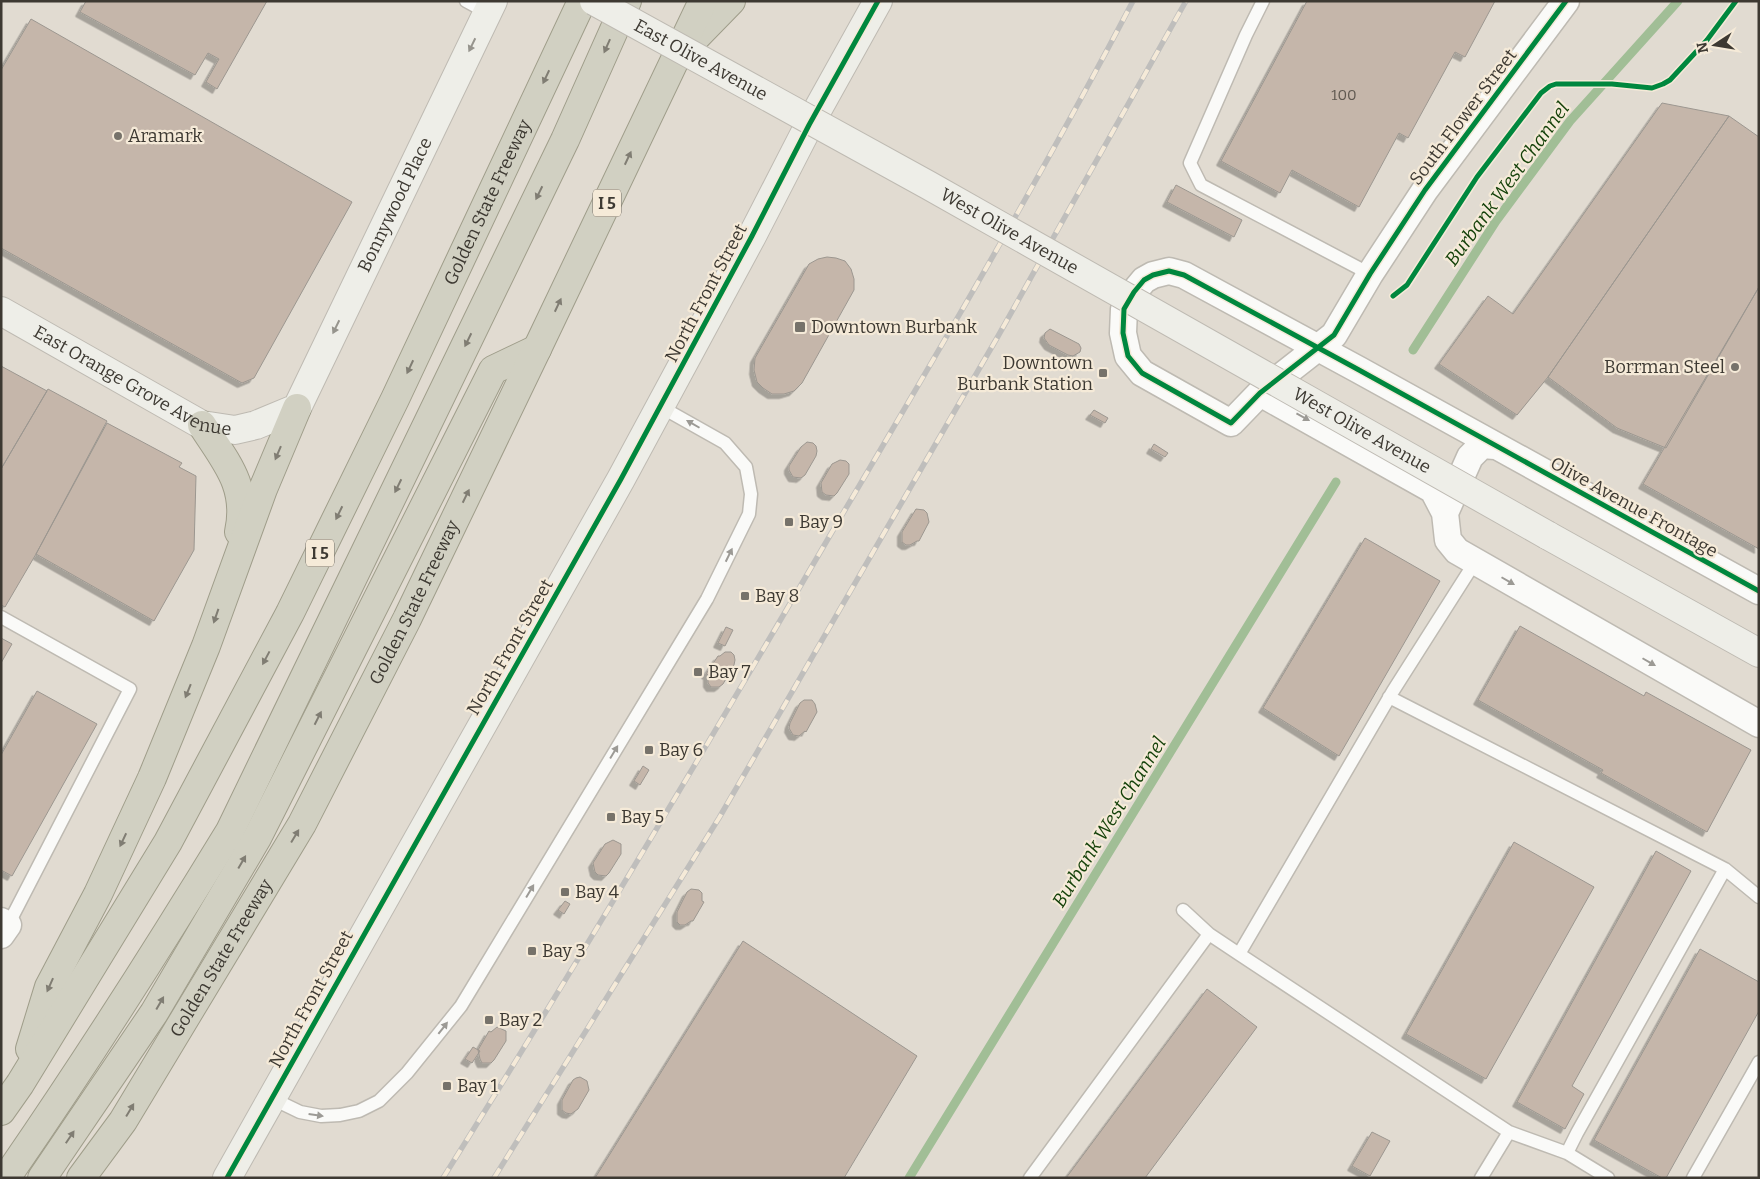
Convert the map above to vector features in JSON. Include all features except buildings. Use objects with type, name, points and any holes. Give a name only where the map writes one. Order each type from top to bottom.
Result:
[{"type":"highway","name":"Golden State Freeway","points":[[1,1111],[20,1084],[168,842],[290,613],[395,399],[582,1]]},
{"type":"highway","points":[[6,1178],[166,935],[230,831],[565,140],[627,1]]},
{"type":"highway","name":"Golden State Freeway","points":[[81,1178],[123,1121],[302,824],[402,627],[703,1]]},
{"type":"highway","points":[[676,57],[731,1]]},
{"type":"highway","points":[[42,1178],[154,1013],[257,838],[493,370],[537,349]]},
{"type":"highway","points":[[20,1084],[49,987],[98,894],[152,778],[206,646],[263,489],[297,408]]},
{"type":"highway","points":[[202,425],[236,479],[241,499],[241,523],[226,587]]},
{"type":"main road","name":"East Olive Avenue","points":[[594,1],[809,122]]},
{"type":"main road","name":"North Front Street","points":[[226,1178],[661,406],[752,236],[809,122],[878,1]]},
{"type":"main road","name":"Bonnywood Place","points":[[297,408],[482,5]]},
{"type":"main road","name":"West Olive Avenue","points":[[809,122],[1759,653]]},
{"type":"main road","name":"East Orange Grove Avenue","points":[[1,310],[202,425],[234,430],[256,425],[297,408]]},
{"type":"street","name":"South Flower Street","points":[[1231,423],[1260,393],[1334,335],[1370,274],[1425,190],[1566,1]]},
{"type":"street","name":"Olive Avenue Frontage","points":[[1231,423],[1142,373],[1128,356],[1123,334],[1124,309],[1144,280],[1169,271],[1184,275],[1759,592]]},
{"type":"street","points":[[1260,393],[1433,490],[1445,513],[1448,540],[1458,551],[1759,724]]},
{"type":"street","points":[[1445,513],[1470,457],[1482,444],[1495,446]]},
{"type":"lane","points":[[1263,1],[1246,35],[1190,163],[1201,185],[1370,274]]},
{"type":"lane","points":[[271,1098],[300,1112],[321,1116],[340,1115],[359,1111],[379,1101],[407,1072],[461,1006],[707,599],[749,514],[751,494],[746,467],[724,443],[661,406]]},
{"type":"lane","points":[[1239,954],[1389,697],[1475,562]]},
{"type":"lane","points":[[1,617],[130,689],[3,927]]},
{"type":"lane","points":[[1389,697],[1725,869],[1759,897]]},
{"type":"lane","points":[[1567,1153],[1576,1133],[1725,869]]},
{"type":"lane","points":[[1183,910],[1210,934],[1239,954],[1509,1132],[1567,1153],[1608,1178]]},
{"type":"lane","points":[[1030,1178],[1210,934]]},
{"type":"lane","points":[[1693,1178],[1759,1062]]},
{"type":"lane","points":[[1481,1178],[1509,1132]]},
{"type":"waterway","name":"Burbank West Channel","points":[[1413,350],[1496,221],[1570,121],[1678,1]]},
{"type":"waterway","name":"Burbank West Channel","points":[[909,1178],[1336,482]]},
{"type":"railway","points":[[443,1178],[644,850],[915,392],[1026,197],[1133,1]]},
{"type":"railway","points":[[494,1178],[719,818],[997,338],[1186,1]]},
{"type":"cycle path","points":[[227,1178],[621,479],[752,236],[809,125],[878,1]]},
{"type":"cycle path","points":[[1566,1],[1425,190],[1370,274],[1334,335],[1260,393],[1231,423],[1142,373],[1128,356],[1123,333],[1124,309],[1134,292],[1144,280],[1153,275],[1169,271],[1184,275],[1359,370],[1759,591]]},
{"type":"cycle path","points":[[1393,296],[1407,285],[1477,177],[1541,93],[1556,84],[1612,84],[1652,88],[1663,84],[1670,80],[1707,40],[1736,1]]},
{"type":"place","name":"Aramark","points":[[118,136]]},
{"type":"place","name":"Downtown Burbank","points":[[800,327]]},
{"type":"place","name":"Borrman Steel","points":[[1735,367]]},
{"type":"place","name":"Downtown Burbank Station","points":[[1103,373]]},
{"type":"place","name":"Bay 9","points":[[789,522]]},
{"type":"place","name":"Bay 8","points":[[745,596]]},
{"type":"place","name":"Bay 7","points":[[698,672]]},
{"type":"place","name":"Bay 6","points":[[649,750]]},
{"type":"place","name":"Bay 5","points":[[611,817]]},
{"type":"place","name":"Bay 4","points":[[565,892]]},
{"type":"place","name":"Bay 3","points":[[532,951]]},
{"type":"place","name":"Bay 2","points":[[489,1020]]},
{"type":"place","name":"Bay 1","points":[[447,1086]]}]
